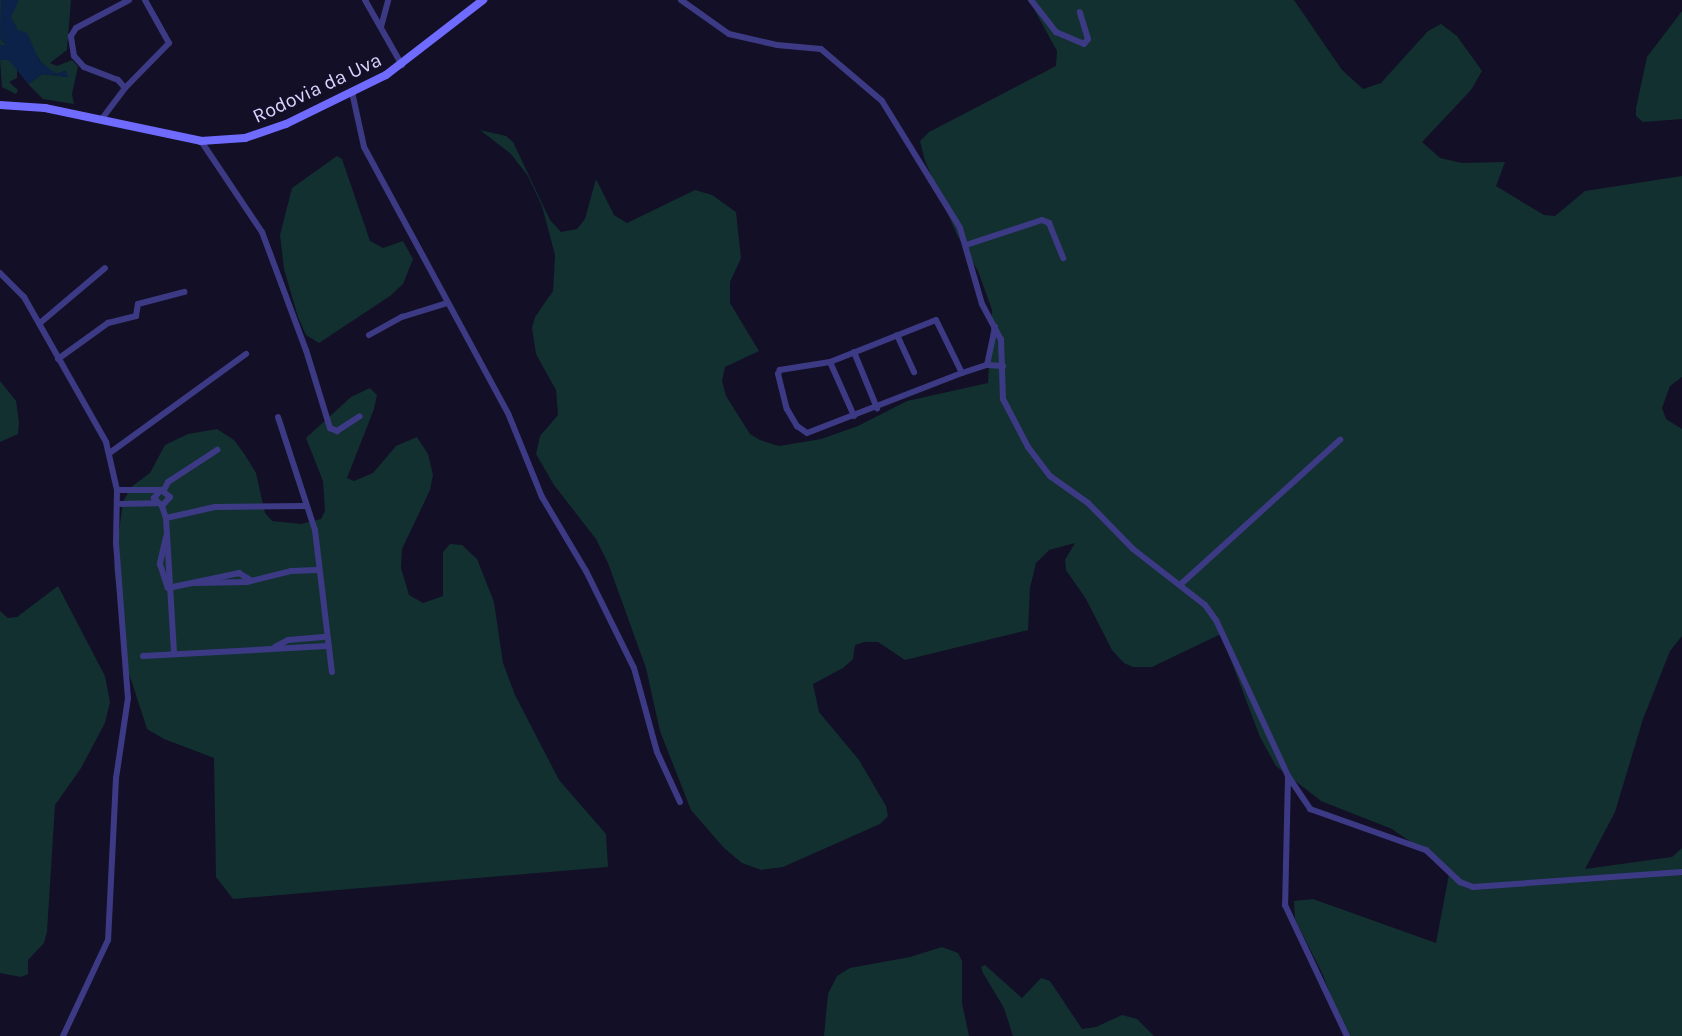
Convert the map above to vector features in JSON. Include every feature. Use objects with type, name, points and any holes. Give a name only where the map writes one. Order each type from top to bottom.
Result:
[{"type":"street","points":[[125,88],[118,80],[84,67],[71,44],[76,28],[129,0]]},
{"type":"street","points":[[102,120],[125,88],[169,43],[145,0]]},
{"type":"street","points":[[365,0],[403,66]]},
{"type":"street","points":[[381,27],[388,0]]},
{"type":"street","name":"Rodovia da Uva","points":[[0,105],[45,108],[201,141],[258,134],[403,66],[483,0]]},
{"type":"street","points":[[681,0],[729,34],[777,45],[821,49],[854,74],[889,109],[952,211],[966,245],[982,304],[1001,339],[1005,405],[1028,447],[1050,476],[1181,584],[1216,620],[1288,776],[1310,809],[1426,850],[1460,882],[1473,887],[1682,872]]},
{"type":"street","points":[[1031,0],[1056,32],[1084,44],[1088,39],[1080,12]]},
{"type":"street","points":[[351,92],[361,141],[508,413],[542,497],[586,571],[634,668],[657,752],[680,802]]},
{"type":"street","points":[[201,141],[262,232],[306,350],[330,428],[337,431],[360,416]]},
{"type":"street","points":[[966,245],[1042,220],[1049,223],[1063,258]]},
{"type":"street","points":[[40,323],[105,268]]},
{"type":"street","points":[[0,273],[24,297],[111,452],[117,490],[116,543],[128,698],[116,778],[108,940],[63,1036]]},
{"type":"street","points":[[58,359],[108,323],[136,316],[138,304],[184,292]]},
{"type":"street","points":[[369,335],[402,317],[447,303]]},
{"type":"street","points":[[962,373],[939,322],[897,335],[830,362],[780,370],[779,386],[797,426],[807,434],[878,408],[962,373],[987,365],[1003,366]]},
{"type":"street","points":[[987,365],[995,326]]},
{"type":"street","points":[[897,335],[914,372]]},
{"type":"street","points":[[854,352],[878,408]]},
{"type":"street","points":[[111,452],[246,354]]},
{"type":"street","points":[[830,362],[854,416]]},
{"type":"street","points":[[278,417],[315,530],[317,570],[322,576],[326,637],[332,672]]},
{"type":"street","points":[[1181,584],[1340,440]]},
{"type":"street","points":[[174,654],[168,588],[160,564],[166,537],[166,518],[154,496],[168,482],[217,450]]},
{"type":"street","points":[[117,490],[161,490],[170,500],[159,504],[117,504]]},
{"type":"street","points":[[133,490],[135,503]]},
{"type":"street","points":[[166,518],[215,507],[306,506]]},
{"type":"street","points":[[168,588],[196,583],[250,580],[317,570]]},
{"type":"street","points":[[275,647],[288,640],[326,637]]},
{"type":"street","points":[[143,656],[275,647],[327,646]]},
{"type":"street","points":[[1288,776],[1286,905],[1347,1036]]},
{"type":"green space","points":[[0,0],[71,0],[67,50],[50,63],[57,66],[72,60],[78,66],[72,94],[74,104],[43,99],[28,84],[42,74],[68,77],[65,71],[56,74],[44,66],[30,46],[2,31],[0,38]]},
{"type":"green space","points":[[1029,0],[1294,0],[1342,70],[1363,89],[1381,83],[1428,31],[1441,24],[1457,36],[1482,71],[1471,90],[1422,142],[1440,158],[1462,163],[1505,162],[1496,186],[1544,215],[1555,216],[1585,191],[1682,176],[1682,377],[1670,386],[1662,408],[1666,419],[1682,429],[1682,636],[1670,651],[1643,719],[1615,812],[1585,869],[1672,857],[1682,848],[1682,1036],[1346,1036],[1323,975],[1295,919],[1294,901],[1313,899],[1436,943],[1450,869],[1392,829],[1321,801],[1276,766],[1260,737],[1221,634],[1152,667],[1133,667],[1124,663],[1112,650],[1086,599],[1066,570],[1065,560],[1075,543],[1049,550],[1036,563],[1030,588],[1028,630],[905,660],[878,642],[864,642],[855,645],[853,659],[843,668],[813,684],[819,712],[859,760],[886,806],[888,816],[880,824],[783,867],[761,870],[742,863],[724,848],[691,810],[660,731],[646,668],[608,563],[596,539],[554,485],[536,454],[540,436],[558,415],[556,390],[536,354],[532,328],[535,317],[553,291],[555,255],[542,206],[528,176],[511,154],[480,130],[506,136],[513,142],[550,220],[561,232],[577,229],[585,219],[596,179],[614,215],[627,223],[695,190],[712,195],[736,212],[741,258],[730,282],[730,303],[759,351],[725,367],[722,381],[726,396],[750,434],[760,440],[779,446],[821,439],[858,426],[907,401],[988,383],[992,310],[978,271],[957,235],[925,161],[920,141],[929,132],[1056,66],[1057,51]]},
{"type":"green space","points":[[1682,11],[1682,119],[1643,122],[1636,116],[1636,108],[1647,57]]},
{"type":"green space","points":[[0,60],[9,60],[17,66],[17,78],[9,82],[18,90],[16,94],[2,87]]},
{"type":"green space","points":[[337,156],[342,159],[370,241],[383,248],[403,241],[413,259],[403,284],[390,296],[319,343],[306,335],[298,317],[284,269],[280,235],[292,188]]},
{"type":"green space","points":[[0,381],[16,401],[19,422],[18,434],[0,442]]},
{"type":"green space","points":[[370,388],[377,395],[374,409],[347,478],[354,481],[373,473],[396,446],[417,437],[428,454],[433,475],[430,490],[402,549],[401,568],[409,595],[423,603],[443,596],[443,552],[450,544],[462,545],[477,559],[494,602],[503,663],[515,695],[559,780],[606,834],[608,867],[233,899],[216,877],[214,758],[164,739],[147,729],[126,664],[114,568],[123,502],[131,487],[150,473],[165,445],[188,434],[217,429],[234,440],[256,473],[265,513],[272,521],[301,524],[321,519],[325,511],[323,481],[306,438],[351,397]]},
{"type":"green space","points":[[58,586],[105,676],[110,702],[105,723],[81,768],[55,805],[47,932],[44,943],[28,960],[28,974],[21,977],[0,973],[0,611],[8,618],[17,617]]},
{"type":"green space","points":[[942,947],[958,953],[962,961],[962,1003],[969,1036],[824,1036],[828,994],[837,976],[850,968],[910,957]]},
{"type":"green space","points":[[985,965],[1022,998],[1041,978],[1050,981],[1082,1029],[1096,1027],[1122,1015],[1137,1019],[1154,1036],[1013,1036],[1004,1008],[983,973],[981,967]]},
{"type":"water","points":[[1,0],[19,0],[11,17],[18,30],[27,33],[39,60],[56,74],[66,71],[68,77],[42,74],[28,84],[9,60],[0,60],[0,45],[6,45],[0,38]]}]
